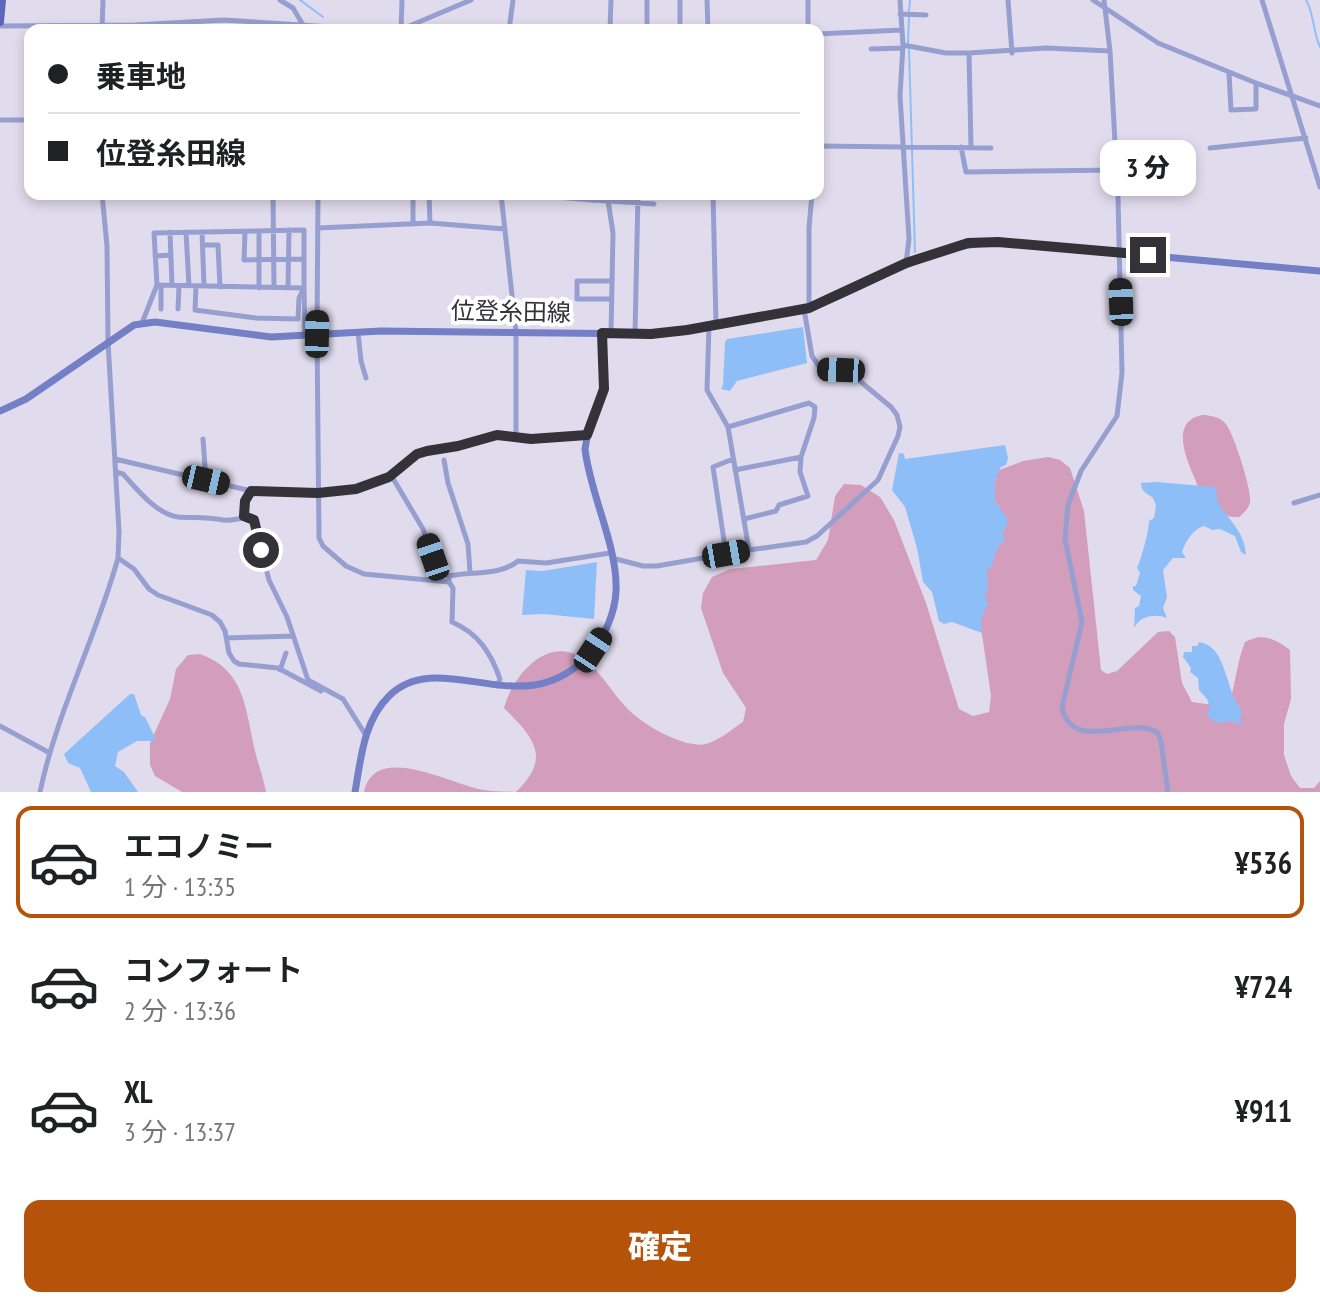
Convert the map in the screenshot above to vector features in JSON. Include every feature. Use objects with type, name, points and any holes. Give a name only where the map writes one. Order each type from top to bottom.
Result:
[{"type":"main road","points":[[0,24],[2,0]]},
{"type":"main road","name":"位登糸田線","points":[[141,324],[155,322],[271,337],[358,332],[635,334],[687,330],[806,308],[906,263],[968,243],[998,242],[1320,271]]},
{"type":"main road","points":[[0,411],[26,399],[134,325],[141,324]]},
{"type":"main road","points":[[355,792],[365,734],[387,698],[407,684],[433,678],[520,688],[540,684],[558,678],[583,661],[602,636],[613,609],[616,590],[611,555],[586,456],[587,435],[604,389],[606,333]]},
{"type":"street","points":[[102,24],[103,0]]},
{"type":"street","points":[[280,0],[293,8],[303,24]]},
{"type":"street","points":[[400,24],[402,0]]},
{"type":"street","points":[[414,24],[471,0]]},
{"type":"street","points":[[510,24],[513,0]]},
{"type":"street","points":[[610,24],[611,0]]},
{"type":"street","points":[[647,0],[647,24]]},
{"type":"street","points":[[680,0],[680,24]]},
{"type":"street","points":[[707,0],[708,24]]},
{"type":"street","points":[[808,0],[808,24]]},
{"type":"street","points":[[900,0],[903,47],[900,96],[905,145],[904,198],[909,239],[906,263]]},
{"type":"street","points":[[1008,0],[1012,53]]},
{"type":"street","points":[[1093,0],[1104,3],[1158,43],[1320,106]]},
{"type":"street","points":[[1262,0],[1320,187]]},
{"type":"street","points":[[1104,3],[1110,51],[1123,353],[1117,416],[1081,471],[1068,505],[1065,539],[1082,622],[1062,707],[1074,727],[1086,732],[1138,727],[1157,732],[1168,792]]},
{"type":"street","points":[[900,14],[926,15]]},
{"type":"street","points":[[163,24],[224,20],[270,24]]},
{"type":"street","points":[[0,24],[24,25]]},
{"type":"street","points":[[824,34],[901,30]]},
{"type":"street","points":[[871,49],[903,47],[946,53],[1012,53],[1046,48],[1110,51]]},
{"type":"street","points":[[969,53],[971,147]]},
{"type":"street","points":[[1229,73],[1231,110],[1256,109],[1256,83]]},
{"type":"street","points":[[0,120],[24,120]]},
{"type":"street","points":[[1210,148],[1306,138]]},
{"type":"street","points":[[824,146],[991,148]]},
{"type":"street","points":[[961,147],[966,172],[1116,170]]},
{"type":"street","points":[[40,792],[48,752],[118,558],[108,342],[109,293],[102,200]]},
{"type":"street","points":[[273,200],[274,288]]},
{"type":"street","points":[[318,200],[319,538],[323,546],[346,566],[364,574],[449,579],[470,572],[500,571],[518,561],[546,563],[611,555],[643,566],[806,542],[817,536],[878,480],[898,436],[900,427],[897,415],[849,372],[821,369],[812,356],[806,308],[811,200]]},
{"type":"street","points":[[413,200],[413,224]]},
{"type":"street","points":[[429,200],[430,223]]},
{"type":"street","points":[[502,200],[516,332],[516,438]]},
{"type":"street","points":[[592,200],[654,204]]},
{"type":"street","points":[[606,333],[611,299],[613,233],[608,200]]},
{"type":"street","points":[[713,200],[713,324],[707,390],[728,427],[749,550]]},
{"type":"street","points":[[635,334],[638,203]]},
{"type":"street","points":[[318,228],[430,223],[505,229]]},
{"type":"street","points":[[288,288],[289,230]]},
{"type":"street","points":[[161,309],[154,233],[304,230],[305,335]]},
{"type":"street","points":[[170,232],[178,309]]},
{"type":"street","points":[[186,232],[195,310],[256,318],[298,319],[299,298],[304,288]]},
{"type":"street","points":[[202,232],[204,286]]},
{"type":"street","points":[[259,232],[259,288]]},
{"type":"street","points":[[245,233],[244,260],[304,259]]},
{"type":"street","points":[[203,245],[218,245],[220,287]]},
{"type":"street","points":[[155,256],[171,255]]},
{"type":"street","points":[[611,299],[577,299],[577,281],[612,281]]},
{"type":"street","points":[[159,285],[304,288]]},
{"type":"street","points":[[141,324],[159,285]]},
{"type":"street","points":[[358,332],[366,378]]},
{"type":"street","points":[[728,427],[814,404],[814,418],[801,457],[800,472],[808,496],[779,505],[776,511],[744,519]]},
{"type":"street","points":[[115,459],[251,491],[318,493],[356,489],[391,475],[417,454],[497,435],[516,438],[587,435]]},
{"type":"street","points":[[203,439],[206,480]]},
{"type":"street","points":[[735,470],[801,457]]},
{"type":"street","points":[[726,554],[713,467],[733,459]]},
{"type":"street","points":[[444,460],[448,483],[468,544],[470,572]]},
{"type":"street","points":[[116,472],[123,474],[159,508],[172,515],[211,516],[227,521],[244,516],[254,520],[269,580],[308,680],[343,699],[365,734]]},
{"type":"street","points":[[391,475],[423,529],[437,569],[449,579],[453,588],[452,622],[475,635],[489,653],[500,679],[497,686]]},
{"type":"street","points":[[244,516],[245,501],[251,491]]},
{"type":"street","points":[[1294,503],[1320,495]]},
{"type":"street","points":[[118,558],[134,569],[149,589],[158,595],[212,615],[220,622],[229,653],[239,664],[280,670],[316,691],[326,692]]},
{"type":"street","points":[[226,639],[293,636]]},
{"type":"street","points":[[280,670],[286,653]]},
{"type":"street","points":[[0,726],[48,752]]},
{"type":"shaded area","points":[[1202,415],[1223,421],[1237,448],[1250,495],[1249,506],[1239,517],[1220,514],[1205,503],[1188,462],[1183,433],[1192,419]]},
{"type":"shaded area","points":[[1048,457],[1060,460],[1070,468],[1084,511],[1101,670],[1107,674],[1117,671],[1158,632],[1169,631],[1175,637],[1182,683],[1192,702],[1214,705],[1230,701],[1245,642],[1258,637],[1274,640],[1290,650],[1291,699],[1284,724],[1284,755],[1291,776],[1300,788],[1314,788],[1320,781],[1320,792],[516,792],[534,768],[535,748],[524,729],[504,708],[522,673],[542,656],[554,652],[566,652],[586,661],[632,713],[674,739],[706,744],[743,722],[746,708],[723,673],[701,608],[703,593],[712,577],[730,569],[816,560],[828,540],[835,496],[844,484],[861,485],[880,497],[894,520],[926,603],[959,709],[973,716],[989,712],[991,696],[976,593],[997,471],[1023,461]]},
{"type":"shaded area","points":[[200,654],[225,669],[239,689],[266,792],[182,792],[155,776],[150,765],[150,743],[170,699],[176,669],[188,655]]},
{"type":"shaded area","points":[[399,767],[485,790],[516,792],[364,792],[371,777],[383,769]]},
{"type":"water","points":[[803,327],[807,363],[737,381],[730,391],[721,389],[727,339]]},
{"type":"water","points":[[1005,445],[1008,458],[995,480],[995,501],[1008,519],[1002,532],[1005,540],[997,548],[992,566],[987,570],[988,588],[985,593],[988,604],[981,619],[982,633],[952,622],[944,624],[939,621],[932,592],[923,582],[905,507],[892,490],[899,453],[904,454],[905,459]]},
{"type":"water","points":[[1141,483],[1215,487],[1219,504],[1240,534],[1246,555],[1241,552],[1235,536],[1204,526],[1196,530],[1183,548],[1186,558],[1173,558],[1163,570],[1167,597],[1163,608],[1167,618],[1148,617],[1134,628],[1135,608],[1139,606],[1141,596],[1133,590],[1133,586],[1136,586],[1140,573],[1137,568],[1156,505],[1153,498],[1143,491]]},
{"type":"water","points":[[597,562],[594,619],[522,615],[526,570],[543,571]]},
{"type":"water","points":[[1199,642],[1208,645],[1221,661],[1232,693],[1242,710],[1240,721],[1243,726],[1232,721],[1219,723],[1209,718],[1207,699],[1199,690],[1198,678],[1190,672],[1191,668],[1183,657],[1184,652],[1192,652],[1192,646],[1197,646]]},
{"type":"water","points":[[130,694],[134,694],[141,715],[155,737],[155,741],[137,741],[118,752],[115,766],[124,772],[138,792],[91,792],[80,768],[68,763],[64,754]]},
{"type":"waterway","points":[[300,0],[323,17]]},
{"type":"waterway","points":[[909,11],[910,0]]},
{"type":"waterway","points":[[1306,0],[1320,47]]},
{"type":"waterway","points":[[908,43],[909,17]]},
{"type":"waterway","points":[[909,49],[915,252]]},
{"type":"route","points":[[261,550],[254,520],[244,516],[245,501],[251,491],[318,493],[356,489],[389,477],[417,454],[427,451],[497,435],[531,439],[587,435],[604,389],[602,333],[651,334],[687,330],[809,308],[906,263],[968,243],[998,242],[1148,255]]}]
